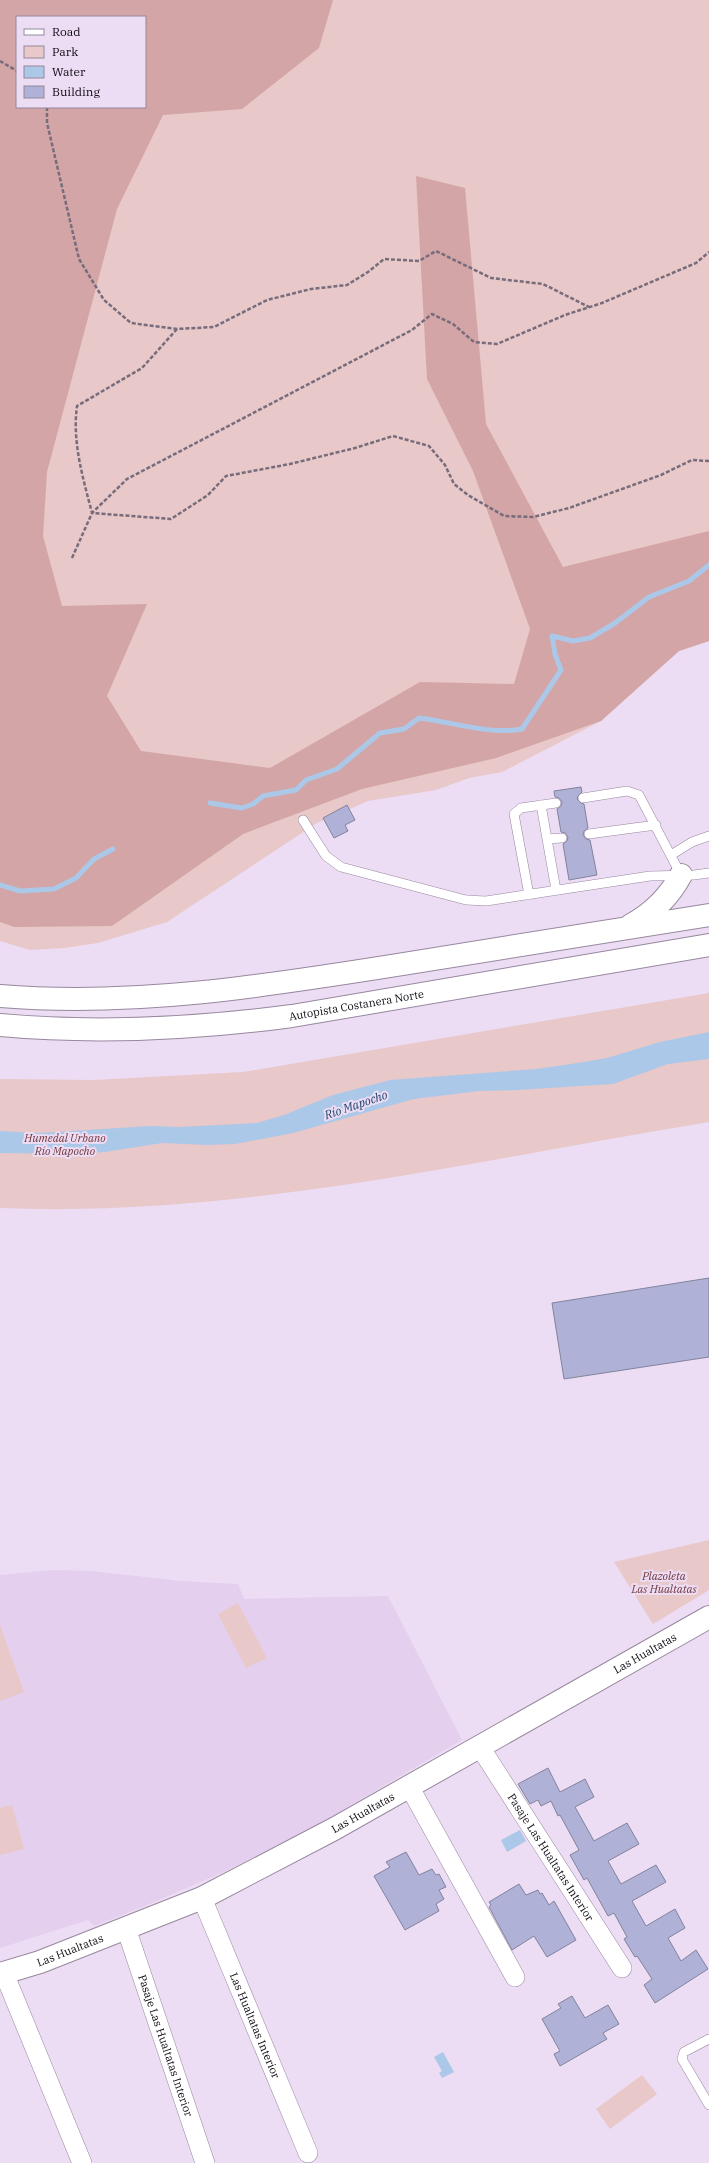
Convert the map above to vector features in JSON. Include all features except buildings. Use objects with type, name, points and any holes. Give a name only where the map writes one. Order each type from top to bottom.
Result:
[{"type":"main road","points":[[625,929],[656,908],[666,898],[680,875]]},
{"type":"main road","points":[[0,996],[101,999],[218,991],[311,979],[709,915]]},
{"type":"main road","name":"Autopista Costanera Norte","points":[[0,1025],[67,1030],[120,1030],[234,1023],[292,1016],[709,945]]},
{"type":"main road","name":"Las Hualtatas","points":[[2,1973],[40,1962],[202,1898],[334,1829],[709,1617]]},
{"type":"street","name":"Pasaje Las Hualtatas Interior","points":[[480,1747],[622,1968]]},
{"type":"street","points":[[410,1786],[515,1977]]},
{"type":"street","name":"Las Hualtatas Interior","points":[[202,1898],[310,2158]]},
{"type":"street","name":"Pasaje Las Hualtatas Interior","points":[[126,1928],[205,2163]]},
{"type":"street","points":[[2,1973],[82,2163]]},
{"type":"lane","points":[[583,798],[627,791],[636,793],[642,797],[680,875]]},
{"type":"lane","points":[[529,894],[514,814],[521,808],[556,803]]},
{"type":"lane","points":[[541,805],[556,890]]},
{"type":"lane","points":[[303,820],[326,856],[341,867],[466,900],[486,901],[650,876],[694,875],[709,873]]},
{"type":"lane","points":[[589,834],[656,825]]},
{"type":"lane","points":[[671,855],[692,842],[709,836]]},
{"type":"lane","points":[[547,839],[562,838]]},
{"type":"lane","points":[[709,2039],[684,2052],[682,2059],[709,2105]]},
{"type":"path","points":[[0,61],[16,70]]},
{"type":"path","points":[[47,108],[47,123],[79,259],[104,300],[131,323],[177,329],[214,327],[267,300],[311,289],[347,285],[368,272],[384,259],[419,261],[436,251],[492,278],[543,284],[590,307]]},
{"type":"path","points":[[72,558],[92,513],[127,479],[412,330],[432,314],[453,324],[474,342],[497,344],[696,263],[709,252]]},
{"type":"path","points":[[92,513],[81,469],[74,425],[77,406],[142,368],[177,329]]},
{"type":"path","points":[[92,513],[171,519],[208,495],[226,476],[290,464],[355,448],[393,436],[429,446],[445,465],[454,484],[468,495],[504,516],[533,517],[569,508],[660,475],[692,460],[709,461]]},
{"type":"shaded area","points":[[0,0],[333,0],[319,48],[242,109],[163,115],[117,209],[47,472],[43,536],[62,606],[147,604],[107,696],[141,751],[270,768],[420,682],[514,684],[530,629],[473,471],[427,379],[416,176],[465,188],[486,424],[563,567],[709,531],[709,641],[679,651],[601,721],[496,758],[362,789],[243,834],[112,926],[14,927],[0,922]]},
{"type":"shaded area","points":[[53,1570],[92,1571],[180,1581],[238,1584],[244,1599],[388,1596],[462,1740],[320,1823],[226,1871],[94,1926],[88,1920],[0,1948],[0,1575]]},
{"type":"green space","points":[[0,0],[709,0],[709,641],[679,651],[601,721],[502,772],[469,778],[436,790],[368,801],[317,823],[167,922],[98,943],[64,948],[30,950],[0,941]]},
{"type":"green space","name":"Humedal Urbano Río Mapocho","points":[[709,993],[709,1122],[445,1169],[268,1195],[179,1204],[89,1209],[0,1208],[0,1079],[94,1080],[243,1072]]},
{"type":"green space","name":"Plazoleta Las Hualtatas","points":[[709,1540],[709,1590],[653,1624],[614,1562]]},
{"type":"green space","points":[[238,1603],[267,1658],[246,1668],[218,1614]]},
{"type":"green space","points":[[0,1625],[24,1692],[0,1701]]},
{"type":"green space","points":[[12,1805],[24,1849],[0,1855],[0,1808]]},
{"type":"green space","points":[[642,2075],[657,2094],[610,2129],[596,2109]]},
{"type":"water","name":"Río Mapocho","points":[[709,1032],[709,1059],[668,1064],[613,1084],[479,1091],[414,1099],[293,1133],[235,1144],[207,1145],[162,1143],[105,1152],[71,1154],[0,1153],[0,1131],[38,1133],[151,1126],[179,1127],[257,1123],[284,1115],[333,1095],[390,1080],[536,1069],[571,1064],[607,1058],[660,1042]]},
{"type":"water","points":[[520,1830],[526,1841],[507,1852],[501,1840]]},
{"type":"water","points":[[443,2052],[454,2072],[442,2078],[439,2073],[442,2071],[434,2057]]},
{"type":"waterway","points":[[210,803],[242,808],[253,804],[263,796],[296,790],[306,780],[337,769],[380,733],[404,729],[419,718],[483,729],[522,729],[561,670],[555,654],[552,636],[573,641],[590,638],[615,623],[649,597],[689,581],[709,565]]},
{"type":"waterway","points":[[0,885],[20,891],[54,889],[76,878],[94,859],[113,849]]}]
